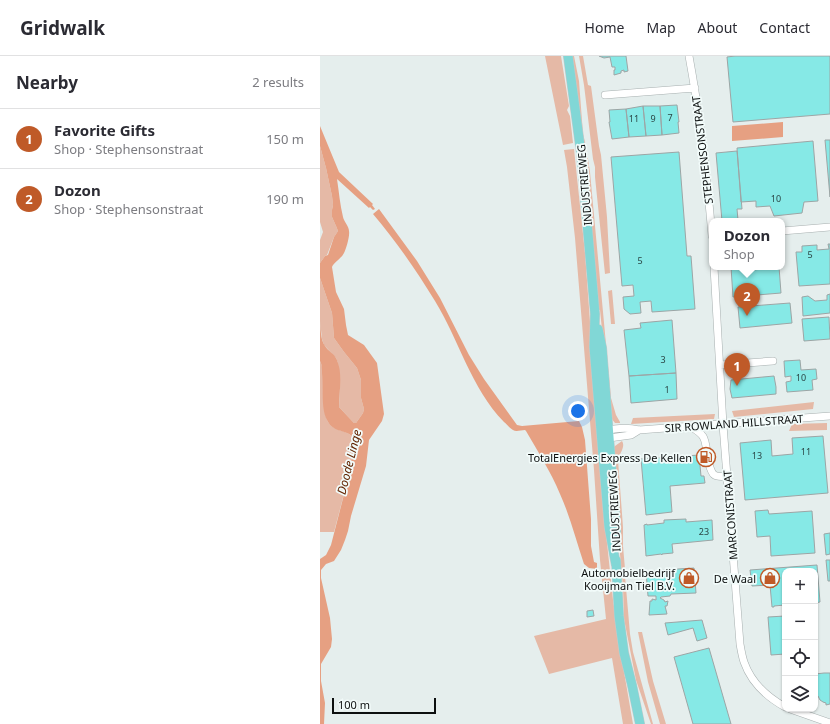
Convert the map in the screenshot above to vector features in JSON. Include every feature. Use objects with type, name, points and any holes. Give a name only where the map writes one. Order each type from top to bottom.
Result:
[{"type":"main road","name":"INDUSTRIEWEG","points":[[568,56],[581,153],[595,314],[602,348],[609,527],[616,564],[619,616],[624,652],[640,724]]},
{"type":"main road","name":"INDUSTRIEWEG","points":[[632,684],[646,724]]},
{"type":"street","name":"STEPHENSONSTRAAT","points":[[689,56],[695,88],[710,218]]},
{"type":"street","name":"STEPHENSONSTRAAT","points":[[605,95],[695,88]]},
{"type":"street","points":[[785,231],[830,228]]},
{"type":"street","points":[[714,270],[723,424]]},
{"type":"street","points":[[720,365],[773,361]]},
{"type":"street","name":"SIR ROWLAND HILLSTRAAT","points":[[606,434],[631,435],[639,430],[830,416]]},
{"type":"street","name":"MARCONISTRAAT","points":[[723,424],[740,644],[744,662],[752,679],[765,694],[782,705]]},
{"type":"street","points":[[690,426],[704,436],[707,453]]},
{"type":"street","points":[[708,461],[714,475],[718,477],[727,476]]},
{"type":"street","points":[[799,712],[830,723]]},
{"type":"shaded area","points":[[545,56],[561,56],[569,106],[567,110],[570,116],[573,143],[563,145]]},
{"type":"shaded area","points":[[571,56],[574,56],[579,81],[583,134],[590,172],[611,398],[620,423],[615,423],[611,418]]},
{"type":"shaded area","points":[[579,56],[583,56],[588,85],[591,86],[601,155],[607,217],[610,273],[605,274],[595,167]]},
{"type":"shaded area","points":[[783,122],[783,137],[732,141],[732,126]]},
{"type":"shaded area","points":[[320,126],[339,172],[373,204],[372,205],[375,209],[373,210],[370,207],[369,208],[337,179],[342,212],[349,233],[348,242],[344,253],[332,267],[336,292],[344,309],[348,335],[364,345],[377,363],[384,414],[382,421],[369,440],[366,466],[348,531],[341,550],[334,561],[326,564],[321,570],[321,578],[330,618],[332,639],[331,647],[321,664],[321,681],[325,703],[324,724],[320,724],[320,559],[326,555],[331,545],[356,441],[349,434],[332,427],[328,422],[324,411],[322,368],[320,361],[320,321],[323,343],[336,358],[339,365],[339,407],[354,423],[356,423],[364,409],[361,398],[361,380],[357,368],[334,338],[332,313],[320,278],[320,263],[325,256],[328,255],[334,237],[338,231],[332,217],[332,196],[320,146]]},
{"type":"shaded area","points":[[320,146],[332,196],[332,217],[338,231],[327,255],[320,263],[320,240],[323,232],[320,222]]},
{"type":"shaded area","points":[[574,149],[585,253],[604,514],[613,600],[633,724],[623,724],[612,658],[549,674],[534,636],[606,619],[575,238],[564,150]]},
{"type":"shaded area","points":[[379,209],[417,261],[440,298],[469,355],[484,379],[517,425],[522,426],[579,421],[585,440],[591,519],[591,546],[594,562],[597,563],[597,569],[589,568],[584,564],[567,511],[544,462],[526,431],[516,431],[510,428],[493,409],[483,394],[474,379],[444,316],[421,278],[373,214]]},
{"type":"shaded area","points":[[320,278],[332,313],[334,338],[357,368],[361,380],[361,398],[364,409],[356,423],[354,423],[339,407],[340,382],[338,363],[336,358],[324,345],[322,339],[320,321]]},
{"type":"shaded area","points":[[612,290],[615,324],[611,324],[608,291]]},
{"type":"shaded area","points":[[320,361],[324,375],[324,408],[328,422],[335,428],[349,434],[356,441],[334,532],[320,532]]},
{"type":"shaded area","points":[[814,402],[813,409],[734,417],[732,411]]},
{"type":"shaded area","points":[[715,414],[714,419],[631,424],[633,418]]},
{"type":"shaded area","points":[[827,423],[827,430],[789,431],[792,424]]},
{"type":"shaded area","points":[[622,441],[623,448],[618,460],[630,634],[633,652],[653,724],[651,724],[636,680],[624,619],[623,587],[612,450]]},
{"type":"shaded area","points":[[638,632],[642,632],[653,681],[666,724],[660,724],[648,682]]},
{"type":"building","points":[[599,56],[626,56],[628,71],[624,72],[624,70],[621,71],[621,73],[614,75],[615,67],[612,67],[610,57],[604,58]]},
{"type":"building","points":[[830,56],[830,114],[733,122],[727,57]]},
{"type":"building","points":[[677,105],[679,133],[662,135],[660,106]]},
{"type":"building","points":[[643,106],[660,106],[662,135],[646,136]]},
{"type":"building","points":[[643,106],[646,136],[629,137],[626,109]]},
{"type":"building","points":[[626,109],[629,137],[612,139],[609,122],[609,110]]},
{"type":"building","points":[[825,140],[830,140],[830,197]]},
{"type":"building","points":[[813,141],[818,201],[804,202],[802,213],[774,216],[770,206],[756,207],[756,201],[741,202],[737,148]]},
{"type":"building","points":[[737,151],[742,209],[737,209],[738,218],[722,218],[716,153]]},
{"type":"building","points":[[679,152],[687,256],[691,256],[695,309],[652,312],[651,301],[640,302],[641,313],[630,314],[624,309],[623,297],[634,296],[633,285],[622,286],[611,157]]},
{"type":"building","points":[[828,244],[830,244],[830,284],[799,286],[796,252],[802,252],[802,246],[817,245],[817,250],[829,249]]},
{"type":"building","points":[[731,270],[779,270],[781,293],[733,297]]},
{"type":"building","points":[[830,294],[830,313],[803,316],[802,297],[808,296],[815,301],[827,300],[827,295]]},
{"type":"building","points":[[790,303],[792,323],[740,328],[738,307]]},
{"type":"building","points":[[829,317],[830,339],[804,341],[802,319]]},
{"type":"building","points":[[672,320],[676,373],[629,376],[624,330],[641,328],[640,323]]},
{"type":"building","points":[[800,360],[801,370],[816,369],[817,379],[812,380],[813,390],[787,392],[786,382],[791,381],[791,376],[785,377],[784,361]]},
{"type":"building","points":[[676,373],[677,399],[631,403],[629,376]]},
{"type":"building","points":[[774,376],[776,394],[732,398],[730,389],[731,380]]},
{"type":"building","points":[[823,436],[828,493],[745,500],[740,443],[771,440],[772,456],[793,454],[792,438]]},
{"type":"building","points":[[699,455],[701,476],[704,476],[705,483],[670,486],[672,512],[646,515],[641,459],[652,458],[655,456],[657,458]]},
{"type":"building","points":[[768,510],[769,514],[812,511],[815,553],[771,556],[770,536],[757,537],[755,511]]},
{"type":"building","points":[[686,519],[686,522],[712,520],[713,540],[672,544],[673,553],[646,556],[644,525],[664,523],[664,520]]},
{"type":"building","points":[[830,533],[830,554],[826,555],[824,534]]},
{"type":"building","points":[[826,560],[830,560],[830,581],[828,581]]},
{"type":"building","points":[[817,565],[817,568],[782,568],[782,605],[774,607],[772,607],[770,585],[752,586],[750,570]]},
{"type":"building","points":[[694,568],[696,593],[671,594],[670,596],[661,597],[660,598],[665,602],[668,601],[667,606],[665,606],[667,614],[649,615],[650,601],[652,601],[652,599],[656,600],[656,596],[648,596],[646,571]]},
{"type":"building","points":[[818,577],[820,602],[818,602]]},
{"type":"building","points":[[593,610],[594,616],[587,617],[587,611]]},
{"type":"building","points":[[782,616],[782,654],[771,655],[768,617]]},
{"type":"building","points":[[702,620],[707,638],[697,641],[693,628],[668,635],[665,623]]},
{"type":"building","points":[[709,648],[731,724],[693,724],[674,657]]},
{"type":"building","points":[[830,673],[830,704],[826,705],[826,703],[820,700],[818,696],[818,674]]},
{"type":"place","name":"Dozon","points":[[747,316]]},
{"type":"place","name":"Favorite Gifts","points":[[737,386]]},
{"type":"place","name":"TotalEnergies Express De Kellen","points":[[706,457]]},
{"type":"place","name":"Automobielbedrijf Kooijman Tiel B.V.","points":[[689,578]]},
{"type":"place","name":"De Waal","points":[[770,578]]},
{"type":"water label","name":"Doode Linge","points":[[349,462]]}]
